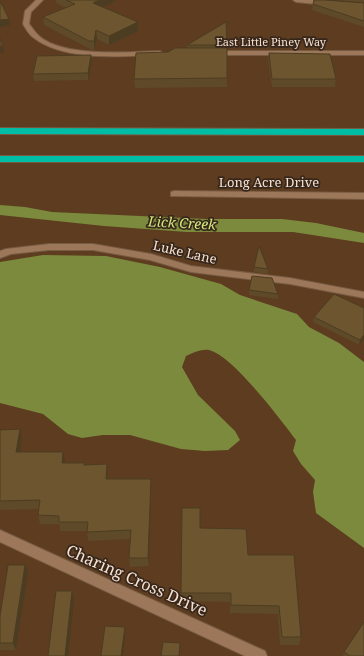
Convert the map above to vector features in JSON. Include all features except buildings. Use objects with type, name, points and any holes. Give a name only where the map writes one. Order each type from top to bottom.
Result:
[{"type":"highway","points":[[0,131],[364,132]]},
{"type":"highway","points":[[0,159],[364,159]]},
{"type":"street","points":[[40,0],[28,11],[26,24],[33,35],[47,44],[70,50],[90,52],[168,53]]},
{"type":"street","points":[[296,0],[334,3]]},
{"type":"street","name":"East Little Piney Way","points":[[208,53],[364,53]]},
{"type":"street","name":"Long Acre Drive","points":[[174,194],[364,196]]},
{"type":"street","name":"Luke Lane","points":[[0,255],[9,251],[49,247],[93,247],[151,257],[191,269],[290,281],[364,295]]},
{"type":"street","name":"Charing Cross Drive","points":[[0,536],[208,630],[260,656]]},
{"type":"water","name":"Lick Creek","points":[[0,205],[25,207],[52,212],[206,219],[282,219],[316,223],[364,233],[364,243],[293,232],[187,232],[104,226],[0,215]]},
{"type":"water","points":[[43,255],[106,256],[160,267],[221,284],[240,295],[297,314],[309,327],[339,343],[364,362],[364,548],[316,513],[313,492],[315,480],[301,464],[293,451],[296,440],[256,389],[243,375],[219,354],[209,350],[200,351],[186,356],[182,367],[198,395],[235,431],[240,440],[228,450],[205,451],[181,449],[130,435],[103,435],[82,438],[68,434],[43,414],[0,403],[0,262]]}]
